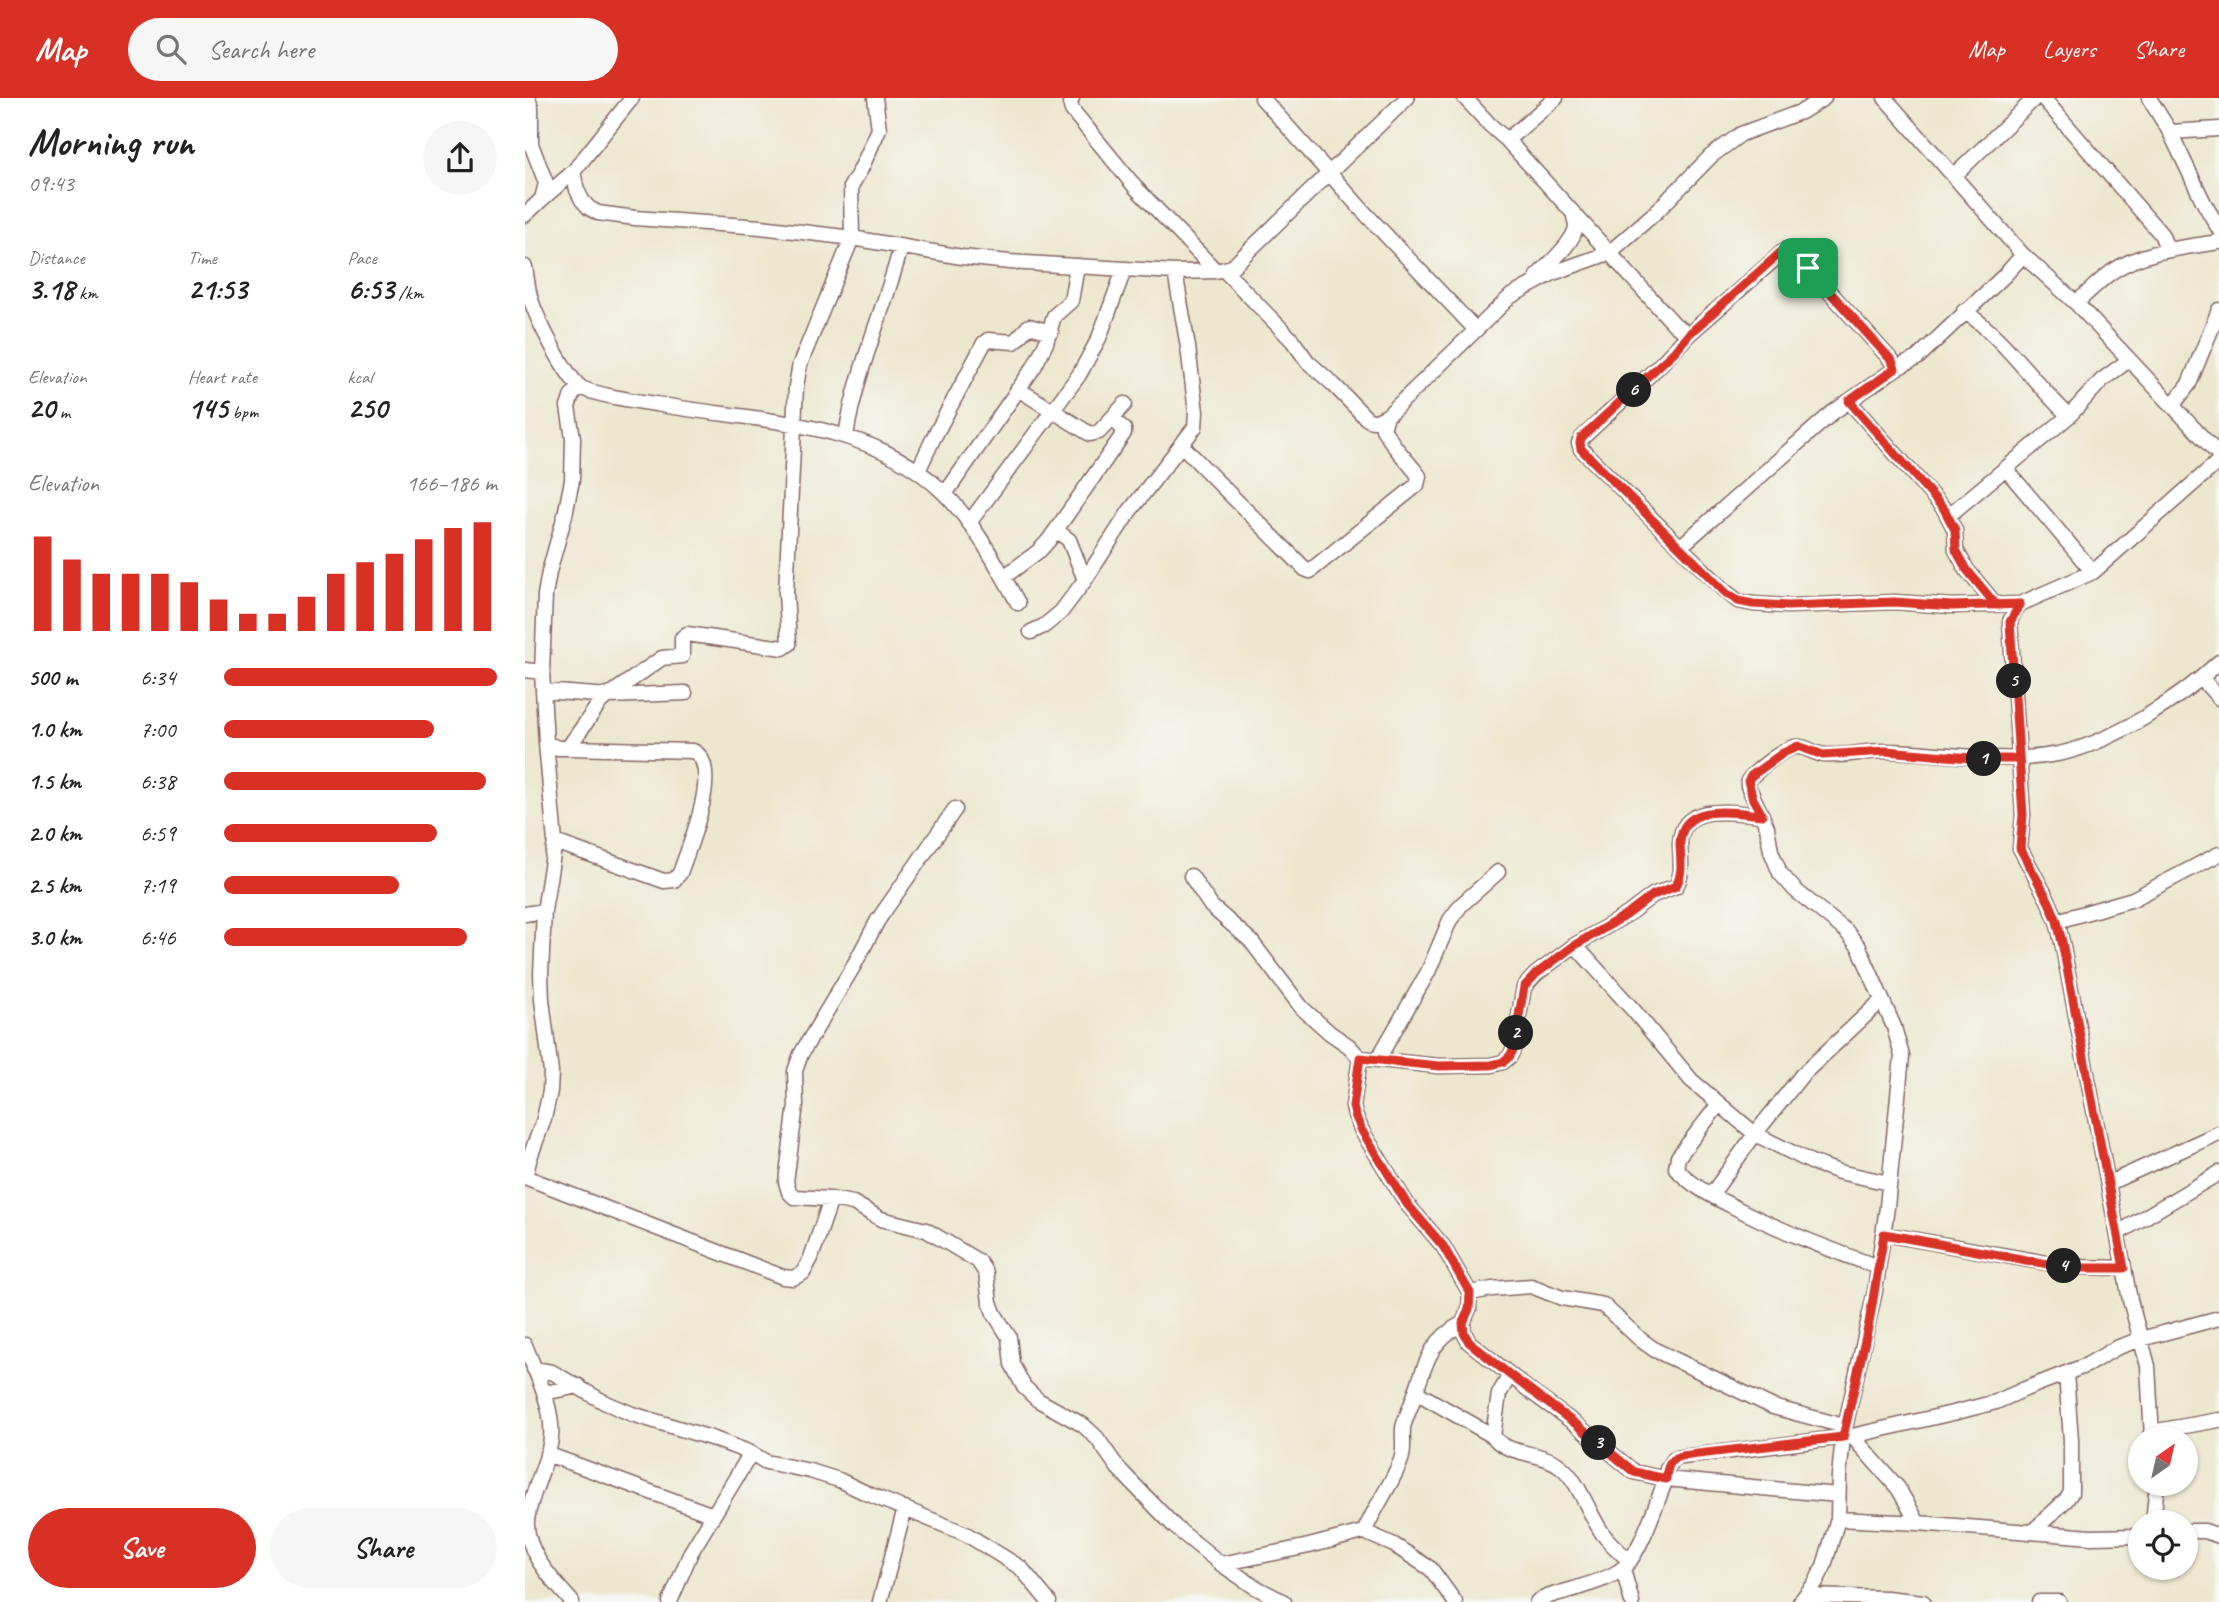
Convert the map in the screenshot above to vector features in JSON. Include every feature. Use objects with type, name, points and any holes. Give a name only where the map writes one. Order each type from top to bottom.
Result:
[{"type":"street","points":[[528,98],[531,107],[531,144],[546,183],[531,207]]},
{"type":"street","points":[[531,207],[573,172],[632,98]]},
{"type":"street","points":[[568,748],[596,707],[609,695],[662,658],[682,656],[682,638],[687,634],[783,648],[788,646],[786,593],[796,386],[800,364],[852,237],[851,186],[879,129],[875,98]]},
{"type":"street","points":[[1072,98],[1072,110],[1136,188],[1293,341],[1308,362],[1371,422],[1387,416],[1511,296],[1553,272],[1609,253],[1657,211],[1711,156],[1741,134],[1803,111],[1823,98]]},
{"type":"street","points":[[1262,98],[1363,211],[1476,330]]},
{"type":"street","points":[[573,172],[582,201],[598,213],[852,237],[986,259],[1124,270],[1220,271],[1232,267],[1407,98]]},
{"type":"street","points":[[1465,98],[1507,140],[1675,325],[1689,334]]},
{"type":"street","points":[[1507,140],[1556,98]]},
{"type":"street","points":[[1885,98],[2023,255],[2076,303],[2219,455]]},
{"type":"street","points":[[1954,176],[2035,98]]},
{"type":"street","points":[[2043,98],[2161,234],[2168,250]]},
{"type":"street","points":[[2149,98],[2170,132],[2219,229]]},
{"type":"street","points":[[2170,132],[2219,129]]},
{"type":"street","points":[[1528,286],[1569,242],[1576,227],[1574,215]]},
{"type":"street","points":[[2076,303],[2112,271],[2135,259],[2168,250],[2219,242]]},
{"type":"street","points":[[846,436],[862,366],[889,291],[901,247]]},
{"type":"street","points":[[1895,369],[1892,361],[1791,250],[1785,250],[1689,334],[1674,352],[1581,438],[1581,449],[1726,593],[1738,601],[1788,606],[1894,602],[1952,606],[2020,604],[2094,572],[2219,461]]},
{"type":"street","points":[[1680,547],[1832,413],[1895,369],[1917,358],[2023,255]]},
{"type":"street","points":[[945,494],[1034,367],[1051,332],[1054,316],[1071,301],[1077,266]]},
{"type":"street","points":[[525,267],[532,303],[554,349],[580,387],[691,411],[826,430],[888,453],[918,471],[945,494],[969,523],[1018,603]]},
{"type":"street","points":[[969,523],[1054,411],[1092,354],[1124,270]]},
{"type":"street","points":[[1031,632],[1044,626],[1061,612],[1129,512],[1195,427],[1196,412],[1188,347],[1175,272]]},
{"type":"street","points":[[2173,405],[2189,384],[2219,310]]},
{"type":"street","points":[[1964,311],[1998,338],[2069,416]]},
{"type":"street","points":[[918,471],[984,343],[988,340],[1014,342],[1029,326],[1051,332]]},
{"type":"street","points":[[1948,516],[2069,416],[2102,380],[2129,360]]},
{"type":"street","points":[[580,387],[572,395],[568,407],[573,438],[572,480],[545,595],[542,672],[555,842],[544,911],[541,973],[551,1072],[544,1119],[525,1177],[783,1277],[793,1278],[803,1273],[811,1258],[831,1199]]},
{"type":"street","points":[[1019,389],[1090,434],[1099,432],[1125,404]]},
{"type":"street","points":[[1849,401],[1937,500],[1955,530],[1956,550],[1967,570],[1996,605]]},
{"type":"street","points":[[1181,444],[1223,489],[1261,523],[1305,569],[1310,570],[1417,485],[1419,476],[1383,429],[1387,416]]},
{"type":"street","points":[[1004,578],[1040,551],[1124,433],[1124,429],[1112,419]]},
{"type":"street","points":[[2006,469],[2094,572]]},
{"type":"street","points":[[1056,530],[1070,543],[1085,580]]},
{"type":"street","points":[[2020,604],[2010,622],[2023,815],[2020,848],[2057,921],[2124,1268],[2148,1366],[2151,1426]]},
{"type":"street","points":[[1803,1599],[1816,1582],[1823,1566],[1838,1519],[1838,1495],[1846,1433],[1884,1234],[1902,1056],[1894,1027],[1859,947],[1846,931],[1795,890],[1780,873],[1771,851],[1767,827],[1753,799],[1748,781],[1757,771],[1794,747],[1802,747],[1823,755],[1886,751],[1983,759],[2019,759],[2059,754],[2121,730],[2202,679],[2219,662]]},
{"type":"street","points":[[525,670],[542,672]]},
{"type":"street","points":[[2202,679],[2219,698]]},
{"type":"street","points":[[543,691],[609,695],[685,693]]},
{"type":"street","points":[[546,743],[558,748],[693,751],[702,758],[706,774],[704,800],[680,873],[674,880],[664,881],[555,842]]},
{"type":"street","points":[[955,809],[878,920],[847,978],[809,1037],[795,1072],[796,1105],[786,1182],[789,1192],[794,1197],[853,1203],[881,1219],[926,1230],[983,1266],[994,1313],[1009,1337],[1011,1364],[1024,1387],[1038,1400],[1083,1425],[1097,1438],[1118,1468],[1175,1527],[1221,1564],[1255,1587],[1284,1602]]},
{"type":"street","points":[[1191,876],[1211,906],[1251,941],[1302,1008],[1360,1058],[1439,1066],[1491,1065],[1503,1062],[1513,1050],[1524,987],[1536,974],[1575,945],[1628,914],[1653,895],[1676,886],[1681,873],[1680,841],[1688,823],[1707,812],[1762,815]]},
{"type":"street","points":[[2057,921],[2133,899],[2219,854]]},
{"type":"street","points":[[1378,1059],[1428,972],[1450,920],[1461,905],[1498,872]]},
{"type":"street","points":[[525,914],[544,911]]},
{"type":"street","points":[[1575,945],[1685,1073],[1755,1134],[1811,1162],[1839,1172],[1889,1183]]},
{"type":"street","points":[[1711,1195],[1755,1134],[1813,1063],[1882,1000]]},
{"type":"street","points":[[1360,1058],[1353,1106],[1359,1123],[1407,1204],[1443,1246],[1470,1293],[1469,1309],[1463,1323],[1469,1342],[1634,1472],[1666,1479],[1838,1495]]},
{"type":"street","points":[[1719,1104],[1676,1164],[1680,1174],[1711,1195],[1786,1232],[1878,1267]]},
{"type":"street","points":[[2109,1183],[2219,1133]]},
{"type":"street","points":[[2118,1233],[2219,1173]]},
{"type":"street","points":[[1884,1234],[2070,1268],[2124,1268]]},
{"type":"street","points":[[1470,1293],[1531,1286],[1562,1298],[1594,1302],[1610,1311],[1655,1350],[1678,1362],[1773,1407],[1846,1433],[1898,1488],[1918,1523]]},
{"type":"street","points":[[1537,1602],[1553,1594],[1595,1582],[1626,1565],[1646,1528],[1670,1462],[1681,1456],[1886,1430],[1996,1402],[2087,1365],[2116,1348],[2219,1318]]},
{"type":"street","points":[[1367,1531],[1375,1507],[1400,1462],[1405,1447],[1403,1428],[1422,1369],[1434,1346],[1452,1329],[1463,1323]]},
{"type":"street","points":[[525,1345],[544,1393],[552,1433],[530,1505],[526,1523],[527,1537],[533,1553],[572,1602]]},
{"type":"street","points":[[534,1369],[552,1373],[632,1414],[714,1439],[767,1462],[839,1480],[982,1542],[1021,1568],[1049,1602]]},
{"type":"street","points":[[2032,1532],[2061,1506],[2071,1493],[2071,1440],[2066,1373]]},
{"type":"street","points":[[1493,1436],[1499,1394],[1510,1375]]},
{"type":"street","points":[[544,1393],[579,1387]]},
{"type":"street","points":[[1416,1392],[1493,1436],[1505,1446],[1556,1463],[1567,1472],[1604,1536],[1626,1565],[1633,1602]]},
{"type":"street","points":[[2192,1426],[2219,1420]]},
{"type":"street","points":[[670,1602],[691,1552],[751,1453]]},
{"type":"street","points":[[547,1454],[713,1515]]},
{"type":"street","points":[[880,1602],[905,1508]]},
{"type":"street","points":[[1838,1519],[2091,1537],[2128,1536]]},
{"type":"street","points":[[2198,1530],[2219,1536]]},
{"type":"street","points":[[1221,1564],[1367,1531],[1431,1569],[1455,1602]]},
{"type":"street","points":[[1803,1599],[1923,1602]]},
{"type":"street","points":[[2039,1602],[2059,1602]]},
{"type":"route","points":[[1808,268],[1791,250],[1780,253],[1689,334],[1674,352],[1581,438],[1581,449],[1726,593],[1738,601],[1788,606],[1894,602],[1952,606],[2006,605],[2020,604],[2014,612],[2010,622],[2023,815],[2020,848],[2057,921],[2124,1268],[2070,1268],[1884,1234],[1869,1323],[1843,1437],[1681,1456],[1670,1462],[1666,1479],[1634,1472],[1469,1342],[1463,1323],[1469,1309],[1470,1293],[1443,1246],[1407,1204],[1362,1131],[1353,1106],[1360,1058],[1439,1066],[1491,1065],[1503,1062],[1513,1050],[1524,987],[1529,979],[1575,945],[1628,914],[1653,895],[1676,886],[1681,873],[1680,841],[1688,823],[1695,817],[1707,812],[1762,815],[1753,799],[1748,781],[1757,771],[1790,748],[1798,746],[1823,755],[1886,751],[1983,759],[2019,759],[2013,670],[2010,622],[2020,604],[1996,605],[1967,570],[1956,550],[1955,530],[1944,509],[1849,401],[1895,369],[1892,361],[1808,268]]}]
